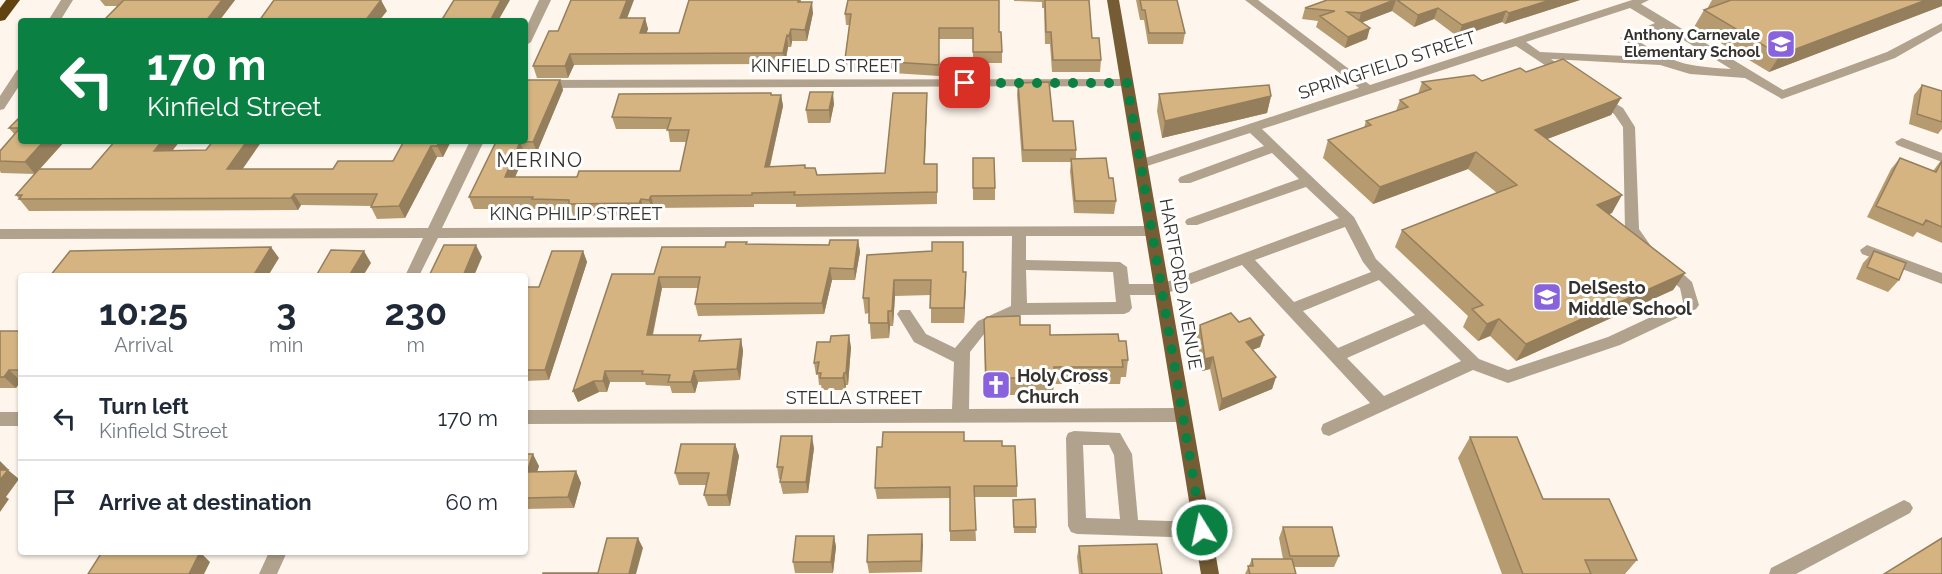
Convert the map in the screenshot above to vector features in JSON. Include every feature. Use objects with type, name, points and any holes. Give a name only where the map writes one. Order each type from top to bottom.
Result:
[{"type":"highway","points":[[0,17],[13,0]]},
{"type":"main road","name":"HARTFORD AVENUE","points":[[1113,0],[1210,574]]},
{"type":"street","points":[[56,18],[67,0]]},
{"type":"street","points":[[528,36],[545,0]]},
{"type":"street","points":[[1251,0],[1368,89]]},
{"type":"street","points":[[1638,2],[1664,24],[1782,95],[1891,55],[1942,26]]},
{"type":"street","name":"SPRINGFIELD STREET","points":[[1141,164],[1638,2]]},
{"type":"street","points":[[1661,61],[1626,38],[1664,24]]},
{"type":"street","points":[[1252,127],[1349,220],[1370,262],[1473,363],[1508,376],[1614,341],[1691,305],[1687,286],[1643,247],[1632,230],[1629,128],[1618,111],[1517,41]]},
{"type":"street","points":[[1537,55],[1661,61],[1690,70],[1749,75]]},
{"type":"street","name":"KINFIELD STREET","points":[[528,84],[1127,83]]},
{"type":"street","points":[[0,106],[17,85]]},
{"type":"street","points":[[1902,142],[1942,158]]},
{"type":"street","points":[[413,273],[476,144]]},
{"type":"street","points":[[1185,180],[1273,148]]},
{"type":"street","points":[[1192,222],[1308,181]]},
{"type":"street","points":[[1122,290],[1162,289],[1349,220]]},
{"type":"street","name":"KING PHILIP STREET","points":[[0,234],[1152,231]]},
{"type":"street","points":[[1019,232],[1019,309]]},
{"type":"street","points":[[1867,250],[1942,279]]},
{"type":"street","points":[[1245,259],[1382,405]]},
{"type":"street","points":[[960,416],[962,350],[983,325],[1019,309],[1124,308],[1120,267],[1019,265]]},
{"type":"street","points":[[1291,309],[1382,273]]},
{"type":"street","points":[[904,314],[920,338],[962,359]]},
{"type":"street","points":[[1335,356],[1426,317]]},
{"type":"street","points":[[1329,429],[1473,363]]},
{"type":"street","points":[[1113,415],[1114,438],[1123,454],[1130,527]]},
{"type":"street","name":"STELLA STREET","points":[[528,417],[1183,415]]},
{"type":"street","points":[[0,419],[18,418]]},
{"type":"street","points":[[1114,438],[1074,438],[1077,526],[1202,530]]},
{"type":"street","points":[[1778,574],[1904,508]]},
{"type":"street","points":[[267,574],[276,555]]},
{"type":"building","points":[[124,0],[222,0],[208,18],[106,18]]},
{"type":"building","points":[[274,0],[381,0],[367,18],[261,18]]},
{"type":"building","points":[[454,0],[501,0],[492,18],[443,18]]},
{"type":"building","points":[[571,0],[627,0],[620,18],[645,18],[640,33],[679,33],[689,0],[812,2],[805,30],[791,29],[789,36],[787,35],[783,53],[570,54],[565,66],[533,66],[549,31],[558,31]]},
{"type":"building","points":[[848,0],[999,0],[999,32],[1001,32],[1002,52],[973,52],[973,28],[939,28],[939,65],[845,59],[851,14],[845,14]]},
{"type":"building","points":[[1045,0],[1089,0],[1092,38],[1099,38],[1101,60],[1053,60],[1051,32],[1046,32]]},
{"type":"building","points":[[1140,0],[1177,0],[1185,33],[1149,33],[1145,10],[1142,10]]},
{"type":"building","points":[[1327,0],[1394,0],[1361,13],[1347,12],[1370,28],[1348,37],[1320,16],[1335,11],[1305,8]]},
{"type":"building","points":[[1397,0],[1550,0],[1462,25],[1438,8],[1418,15]]},
{"type":"building","points":[[1731,0],[1926,0],[1780,55],[1704,10]]},
{"type":"building","name":"DelSesto Middle School","points":[[1563,59],[1621,98],[1535,130],[1622,195],[1597,205],[1685,273],[1526,344],[1499,319],[1487,324],[1472,309],[1483,305],[1402,230],[1517,185],[1476,152],[1380,187],[1328,140],[1371,125],[1366,121],[1408,107],[1400,100],[1431,89],[1422,82],[1474,75],[1482,81],[1520,68],[1526,72]]},
{"type":"building","points":[[528,80],[560,80],[533,142],[528,142]]},
{"type":"building","points":[[1049,82],[1053,121],[1073,121],[1076,150],[1023,150],[1018,83]]},
{"type":"building","points":[[1269,85],[1271,96],[1165,121],[1159,94]]},
{"type":"building","points":[[1922,85],[1942,91],[1942,122],[1917,114]]},
{"type":"building","points":[[810,92],[833,92],[829,110],[806,110]]},
{"type":"building","points":[[771,93],[771,95],[781,95],[765,167],[805,165],[805,168],[815,168],[817,175],[885,173],[893,93],[927,93],[924,164],[937,164],[937,192],[794,195],[795,192],[752,193],[752,195],[651,196],[649,200],[641,199],[639,203],[569,204],[569,200],[532,199],[533,197],[469,197],[495,144],[519,144],[505,177],[577,177],[579,171],[680,171],[689,130],[667,130],[671,118],[612,117],[619,94]]},
{"type":"building","points":[[18,119],[18,128],[9,128]]},
{"type":"building","points":[[18,130],[18,144],[41,144],[25,162],[0,161],[0,151]]},
{"type":"building","points":[[112,144],[160,144],[154,151],[206,150],[211,144],[245,144],[227,169],[333,169],[338,161],[393,161],[402,144],[438,144],[431,146],[399,206],[371,207],[377,194],[294,194],[291,198],[19,199],[22,195],[16,195],[39,169],[91,169]]},
{"type":"building","points":[[973,158],[994,158],[995,188],[973,188]]},
{"type":"building","points":[[1106,158],[1109,178],[1113,178],[1116,201],[1075,201],[1071,159]]},
{"type":"building","points":[[1900,158],[1936,172],[1942,161],[1942,227],[1926,220],[1923,225],[1876,206]]},
{"type":"building","points":[[830,240],[858,240],[854,269],[830,268],[822,303],[695,304],[700,277],[659,277],[647,335],[701,335],[699,341],[741,339],[737,369],[694,371],[691,382],[668,382],[670,375],[642,374],[643,371],[605,371],[603,381],[594,381],[573,391],[612,274],[654,274],[662,247],[725,247],[726,242],[829,245]]},
{"type":"building","points":[[932,242],[963,242],[963,272],[966,272],[964,308],[930,308],[931,280],[894,280],[892,311],[888,311],[888,323],[869,323],[869,298],[863,298],[867,255],[932,251]]},
{"type":"building","points":[[444,245],[476,245],[464,273],[430,273]]},
{"type":"building","points":[[271,247],[255,273],[52,273],[70,251]]},
{"type":"building","points":[[331,250],[364,251],[351,273],[318,273]]},
{"type":"building","points":[[552,251],[583,251],[545,370],[528,370],[528,287],[539,287]]},
{"type":"building","points":[[1874,251],[1906,263],[1899,280],[1867,267]]},
{"type":"building","points":[[1231,313],[1239,322],[1250,318],[1264,335],[1246,342],[1276,377],[1222,399],[1213,357],[1205,359],[1200,325]]},
{"type":"building","points":[[1020,316],[1020,325],[1050,325],[1050,335],[1118,334],[1119,341],[1126,341],[1128,360],[1122,360],[1123,367],[1054,367],[1054,378],[986,378],[984,320],[987,317]]},
{"type":"building","points":[[0,331],[18,331],[18,370],[9,370],[4,377],[0,377]]},
{"type":"building","points":[[849,335],[846,373],[843,378],[820,378],[821,373],[817,373],[819,362],[814,363],[817,342],[830,342],[831,336]]},
{"type":"building","points":[[883,432],[964,432],[964,441],[1002,441],[1002,446],[1015,446],[1017,486],[974,486],[976,530],[950,531],[950,487],[875,488],[877,447],[882,447]]},
{"type":"building","points":[[781,436],[812,436],[806,482],[780,482],[783,467],[777,467]]},
{"type":"building","points":[[1470,437],[1517,437],[1543,499],[1609,499],[1637,560],[1585,560],[1591,574],[1523,574]]},
{"type":"building","points":[[681,444],[735,444],[727,495],[704,495],[709,473],[675,473]]},
{"type":"building","points":[[528,454],[533,454],[528,469]]},
{"type":"building","points":[[0,470],[8,470],[0,480]]},
{"type":"building","points":[[576,471],[568,497],[528,498],[528,472]]},
{"type":"building","points":[[1035,499],[1036,527],[1014,527],[1013,500]]},
{"type":"building","points":[[1283,527],[1332,527],[1339,556],[1290,556]]},
{"type":"building","points":[[922,534],[921,561],[867,562],[868,535]]},
{"type":"building","points":[[796,536],[834,536],[831,562],[793,562]]},
{"type":"building","points":[[607,538],[638,538],[629,574],[543,574],[598,573]]},
{"type":"building","points":[[1942,538],[1942,574],[1884,574]]},
{"type":"building","points":[[1157,544],[1162,574],[1082,574],[1079,546]]},
{"type":"building","points":[[100,555],[198,555],[189,574],[88,574]]},
{"type":"building","points":[[1252,559],[1292,559],[1296,574],[1250,574],[1248,566],[1253,566]]},
{"type":"place","name":"Anthony Carnevale Elementary School","points":[[1781,44]]},
{"type":"place","name":"DelSesto Middle School","points":[[1547,297]]},
{"type":"place","name":"Holy Cross Church","points":[[996,385]]},
{"type":"district","name":"MERINO","points":[[540,160]]},
{"type":"route","points":[[965,83],[1127,83],[1202,530]]}]
